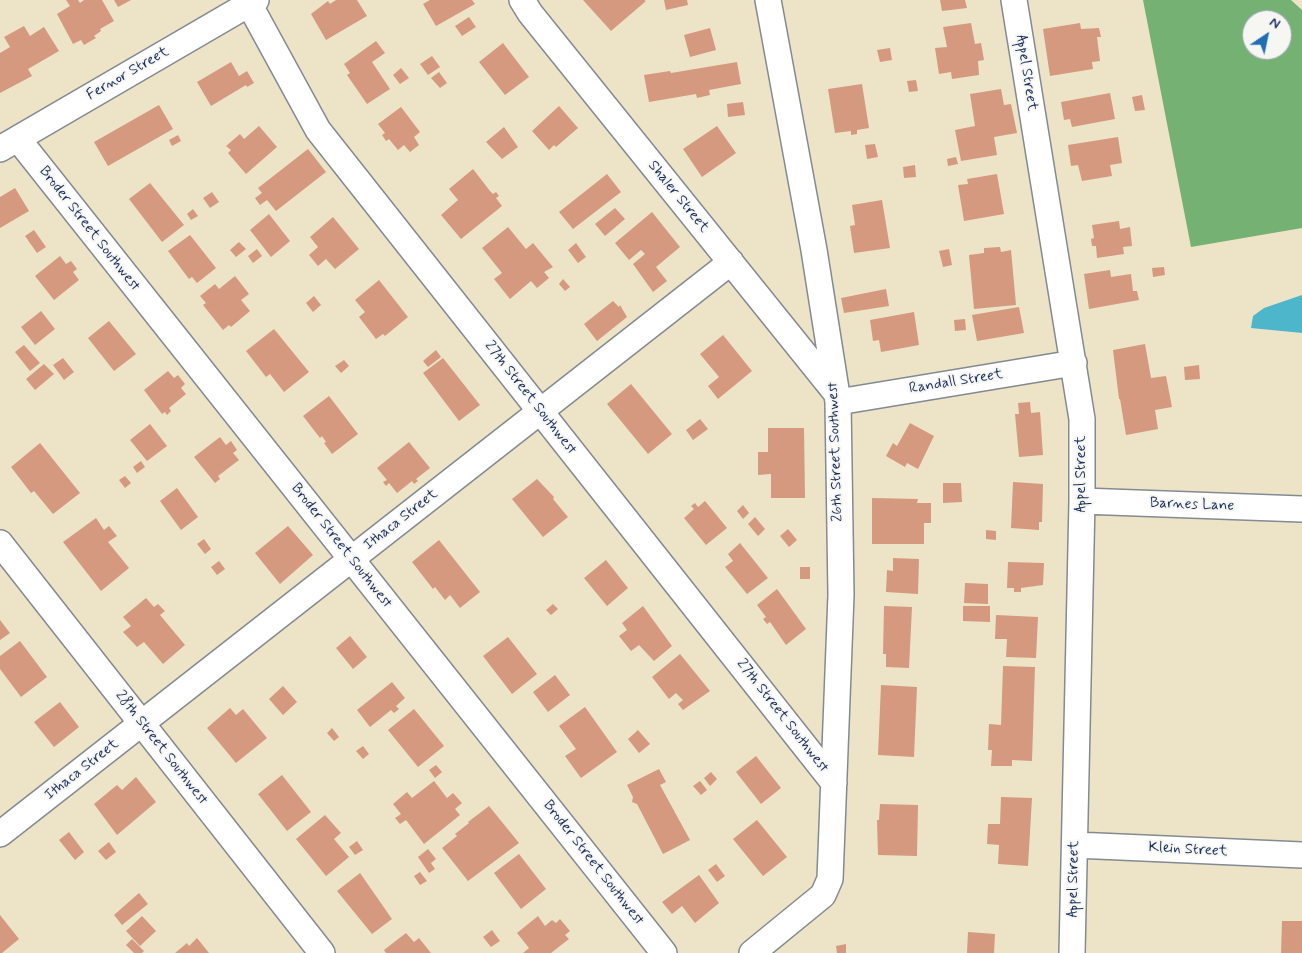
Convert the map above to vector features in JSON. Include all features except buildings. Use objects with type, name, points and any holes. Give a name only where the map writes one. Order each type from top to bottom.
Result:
[{"type":"street","name":"Shaler Street","points":[[522,0],[837,398]]},
{"type":"street","name":"26th Street Southwest","points":[[752,953],[823,895],[830,879],[840,595],[837,398],[814,250],[768,0]]},
{"type":"street","name":"Appel Street","points":[[1014,0],[1082,419],[1082,501],[1072,953]]},
{"type":"street","name":"Fernor Street","points":[[9,144],[251,1]]},
{"type":"street","name":"27th Street Southwest","points":[[251,1],[318,130],[834,783]]},
{"type":"street","name":"Broder Street Southwest","points":[[9,144],[351,559],[664,953]]},
{"type":"street","name":"Ithaca Street","points":[[0,834],[731,262]]},
{"type":"street","name":"Randall Street","points":[[837,398],[1074,363]]},
{"type":"street","name":"Barnes Lane","points":[[1082,501],[1302,509]]},
{"type":"street","name":"28th Street Southwest","points":[[0,543],[322,953]]},
{"type":"street","name":"Klein Street","points":[[1074,845],[1302,855]]},
{"type":"green space","points":[[1143,0],[1291,0],[1302,10],[1302,228],[1191,247]]},
{"type":"water","points":[[1302,295],[1302,333],[1251,328],[1253,316],[1264,308]]}]
